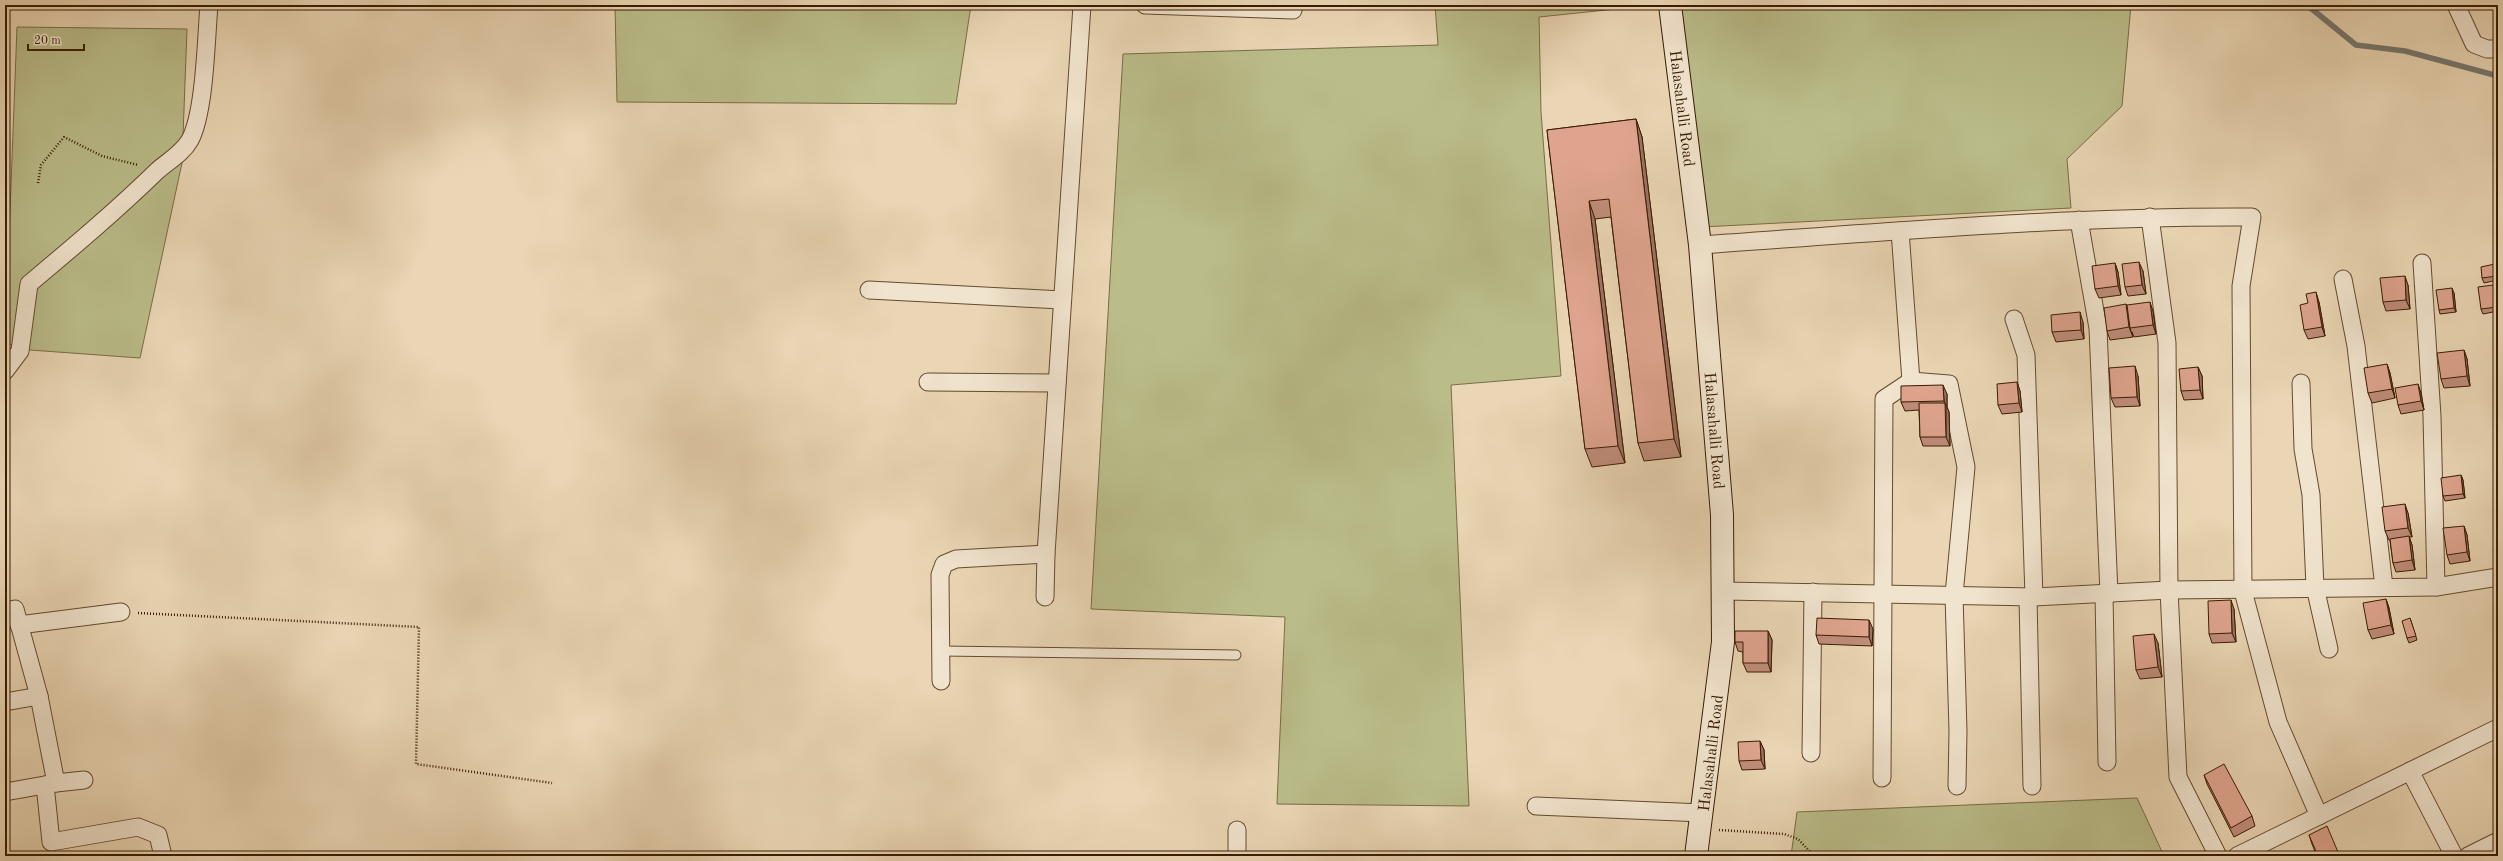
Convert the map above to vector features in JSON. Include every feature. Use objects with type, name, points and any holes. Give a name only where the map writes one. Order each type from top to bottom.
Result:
[{"type":"main road","name":"Halasahalli Road","points":[[1670,5],[1700,245],[1722,515],[1723,642],[1702,821],[1696,856]]},
{"type":"street","points":[[5,371],[20,351],[29,284],[134,194],[158,170],[180,153],[190,140],[198,118],[209,5]]},
{"type":"street","points":[[1045,598],[1046,554],[1082,5]]},
{"type":"street","points":[[1145,5],[1293,10],[1294,5]]},
{"type":"street","points":[[2456,5],[2474,44],[2487,49],[2498,49]]},
{"type":"street","points":[[1700,245],[1900,230],[2079,220],[2150,217],[2252,217],[2241,286],[2243,591],[2278,722],[2319,816]]},
{"type":"street","points":[[2150,217],[2168,343],[2169,590],[2178,777],[2218,856]]},
{"type":"street","points":[[2079,220],[2098,328],[2107,594],[2107,762]]},
{"type":"street","points":[[1900,230],[1911,381]]},
{"type":"street","points":[[2422,263],[2432,416],[2436,586]]},
{"type":"street","points":[[2343,279],[2356,346],[2384,587]]},
{"type":"street","points":[[868,290],[1062,300]]},
{"type":"street","points":[[2014,319],[2026,354],[2031,597],[2032,786]]},
{"type":"street","points":[[1882,778],[1884,399],[1911,381],[1949,384],[1966,467],[1954,596],[1958,731],[1957,786]]},
{"type":"street","points":[[928,382],[1057,383]]},
{"type":"street","points":[[2301,383],[2303,449],[2312,495],[2315,587],[2329,649]]},
{"type":"street","points":[[941,681],[940,575],[944,564],[956,559],[1046,554]]},
{"type":"street","points":[[1722,591],[2031,597],[2169,590],[2243,591],[2315,587],[2436,586],[2498,577]]},
{"type":"street","points":[[1811,753],[1813,592]]},
{"type":"street","points":[[5,611],[15,609],[39,696],[50,784],[51,842],[138,827],[158,835],[163,856]]},
{"type":"street","points":[[19,625],[121,612]]},
{"type":"street","points":[[5,702],[39,696]]},
{"type":"street","points":[[2237,856],[2498,728]]},
{"type":"street","points":[[2410,771],[2454,856]]},
{"type":"street","points":[[5,792],[84,780]]},
{"type":"street","points":[[1536,806],[1702,821]]},
{"type":"street","points":[[1237,830],[1237,856]]},
{"type":"street","points":[[2468,856],[2498,841]]},
{"type":"lane","points":[[941,652],[1236,655]]},
{"type":"path","points":[[38,183],[41,164],[64,137],[102,156],[158,170]]},
{"type":"path","points":[[121,612],[419,627],[416,764],[552,783]]},
{"type":"path","points":[[1702,821],[1784,834],[1798,838],[1814,856]]},
{"type":"green space","points":[[615,5],[971,5],[956,104],[617,102]]},
{"type":"green space","points":[[1435,5],[1635,5],[1635,7],[1539,17],[1541,112],[1561,376],[1451,385],[1469,806],[1277,804],[1285,617],[1091,609],[1123,54],[1438,45]]},
{"type":"green space","points":[[1678,5],[2131,5],[2122,106],[2067,159],[2071,208],[1702,227]]},
{"type":"green space","points":[[17,27],[187,29],[182,163],[140,358],[30,350],[5,343]]},
{"type":"green space","points":[[2137,798],[2164,856],[1791,856],[1797,812]]},
{"type":"building","points":[[1636,119],[1674,439],[1638,443],[1609,199],[1589,201],[1618,446],[1585,449],[1547,130]]},
{"type":"building","points":[[2139,262],[2142,285],[2125,287],[2122,264]]},
{"type":"building","points":[[2115,263],[2118,286],[2095,289],[2092,266]]},
{"type":"building","points":[[2495,264],[2497,276],[2482,278],[2481,267]]},
{"type":"building","points":[[2405,276],[2406,300],[2383,302],[2380,278]]},
{"type":"building","points":[[2493,285],[2497,307],[2481,309],[2478,287]]},
{"type":"building","points":[[2452,288],[2454,308],[2439,310],[2436,290]]},
{"type":"building","points":[[2316,292],[2322,327],[2304,330],[2300,305],[2308,303],[2306,294]]},
{"type":"building","points":[[2150,302],[2153,325],[2130,328],[2127,305]]},
{"type":"building","points":[[2126,304],[2129,327],[2107,331],[2104,308]]},
{"type":"building","points":[[2080,312],[2081,330],[2052,332],[2051,315]]},
{"type":"building","points":[[2464,350],[2467,376],[2441,379],[2437,353]]},
{"type":"building","points":[[2387,364],[2392,389],[2368,393],[2364,368]]},
{"type":"building","points":[[2135,366],[2137,397],[2111,398],[2109,368]]},
{"type":"building","points":[[2198,367],[2200,390],[2181,391],[2179,369]]},
{"type":"building","points":[[2017,382],[2019,403],[1998,405],[1997,384]]},
{"type":"building","points":[[2418,384],[2421,401],[2398,405],[2395,388]]},
{"type":"building","points":[[1943,385],[1944,401],[1901,402],[1901,386]]},
{"type":"building","points":[[1919,403],[1945,403],[1946,437],[1920,437]]},
{"type":"building","points":[[2461,475],[2463,494],[2443,496],[2441,478]]},
{"type":"building","points":[[2405,504],[2408,528],[2385,531],[2382,507]]},
{"type":"building","points":[[2464,526],[2467,552],[2447,555],[2443,528]]},
{"type":"building","points":[[2409,536],[2412,560],[2393,563],[2390,539]]},
{"type":"building","points":[[2386,599],[2391,625],[2368,630],[2363,603]]},
{"type":"building","points":[[2231,600],[2232,633],[2209,634],[2208,601]]},
{"type":"building","points":[[1817,618],[1869,620],[1869,637],[1816,635]]},
{"type":"building","points":[[2410,618],[2416,636],[2407,638],[2402,621]]},
{"type":"building","points":[[1735,631],[1768,631],[1768,663],[1743,663],[1743,642],[1735,642]]},
{"type":"building","points":[[2154,634],[2158,667],[2136,670],[2133,636]]},
{"type":"building","points":[[1760,741],[1761,760],[1739,761],[1738,742]]},
{"type":"building","points":[[2224,764],[2252,816],[2231,828],[2204,775]]},
{"type":"building","points":[[2327,826],[2338,852],[2329,856],[2318,856],[2309,835]]},
{"type":"waterway","points":[[2307,5],[2356,45],[2405,51],[2498,76]]}]
